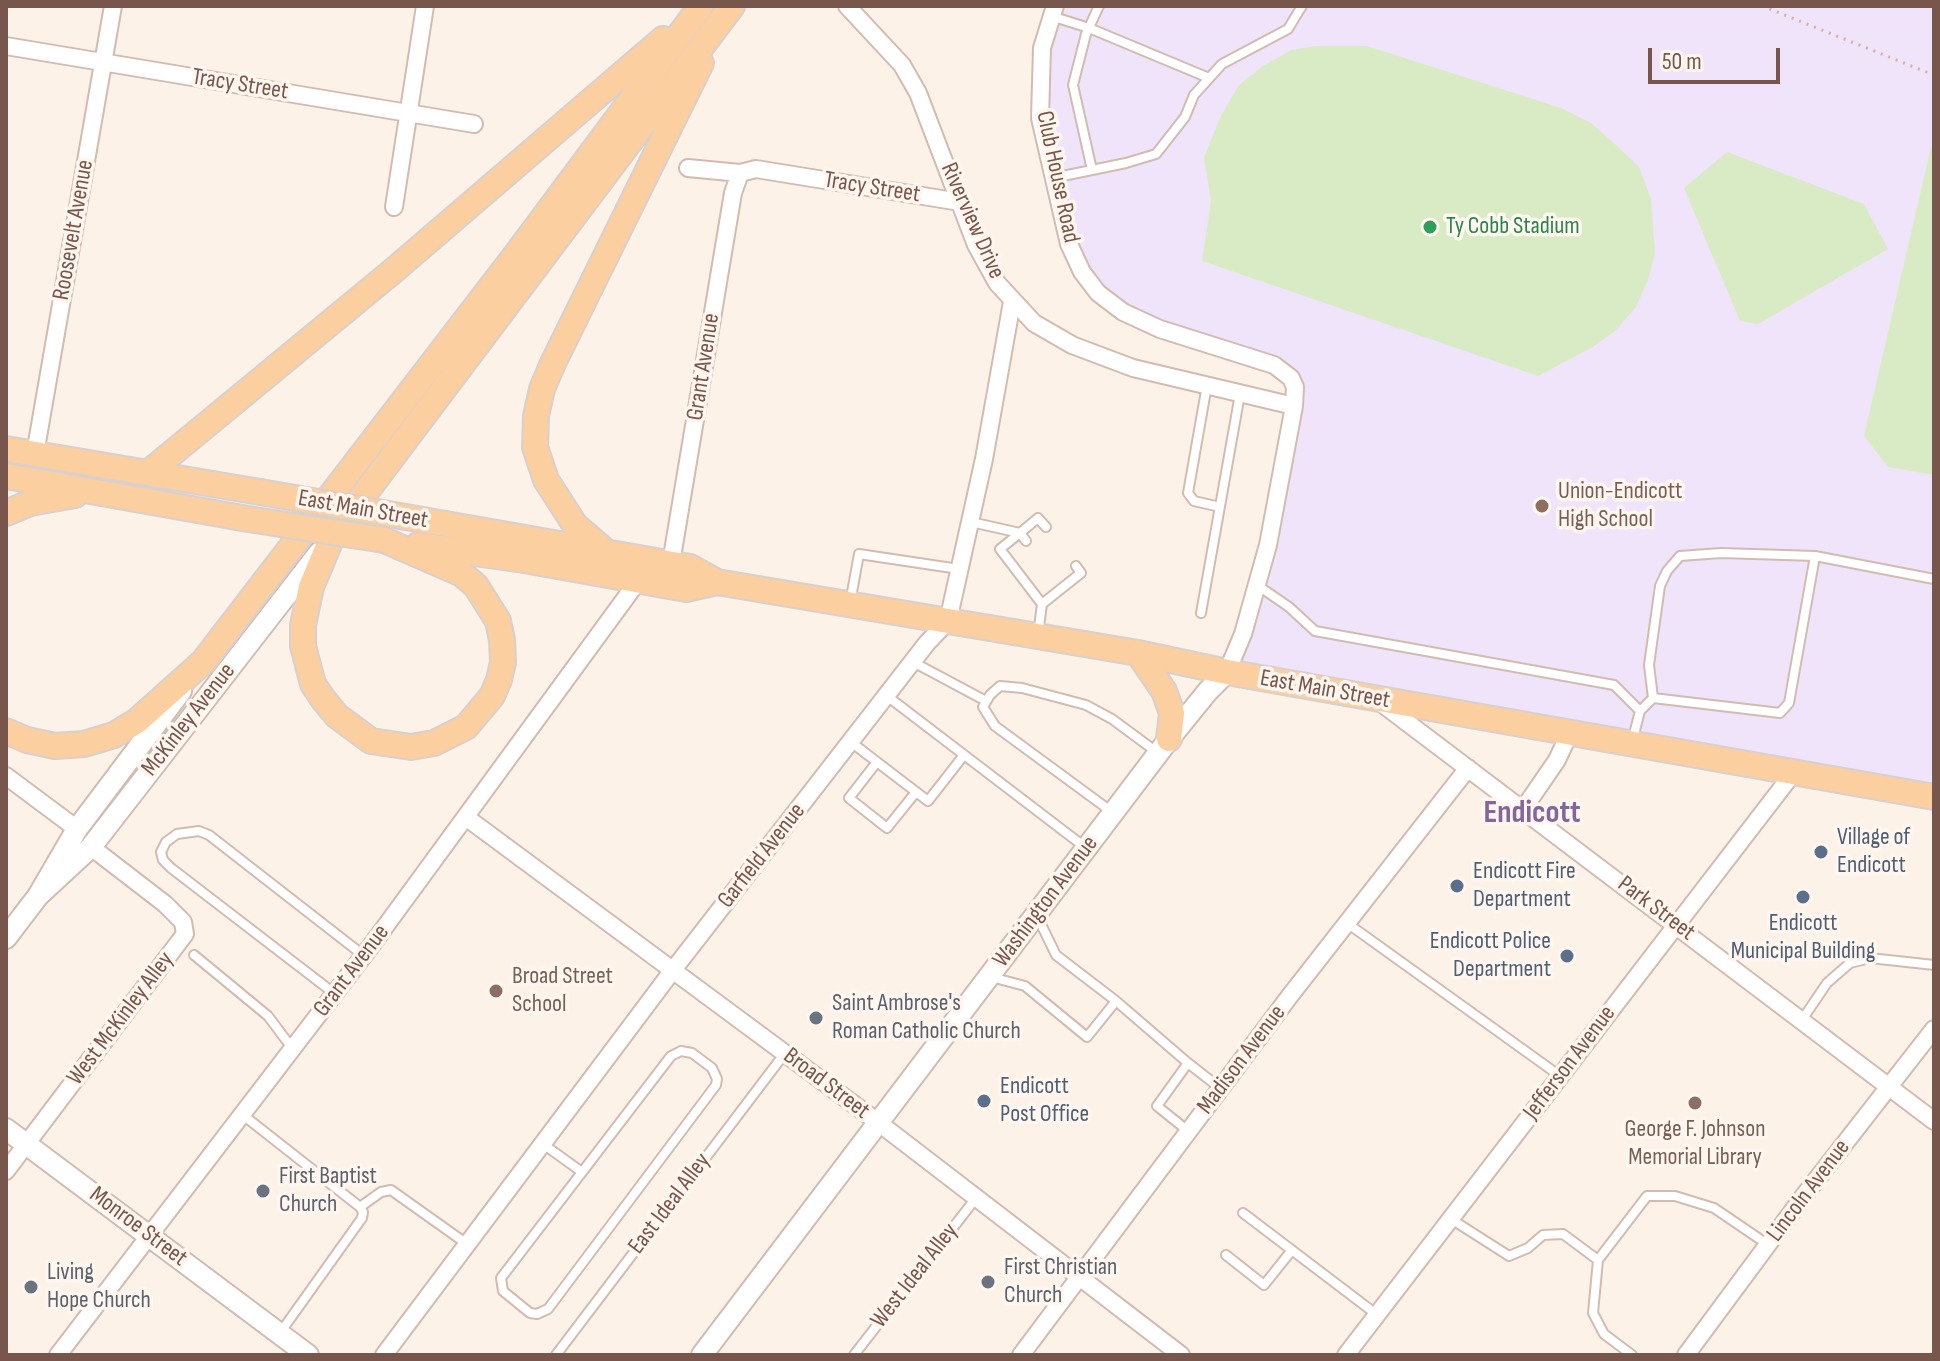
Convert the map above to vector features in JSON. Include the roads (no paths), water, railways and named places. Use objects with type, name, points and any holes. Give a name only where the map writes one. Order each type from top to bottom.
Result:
[{"type":"main road","points":[[148,473],[479,198],[657,45],[712,10]]},
{"type":"main road","points":[[384,540],[462,574],[482,594],[498,621],[503,662],[492,696],[466,727],[434,743],[411,747],[371,741],[337,716],[313,684],[307,665],[303,625],[311,587],[332,537],[712,10]]},
{"type":"main road","points":[[606,551],[575,525],[546,480],[535,447],[536,416],[542,389],[553,363],[692,85],[712,10]]},
{"type":"main road","points":[[6,731],[27,740],[55,746],[84,744],[114,735],[137,721],[203,662],[518,252],[712,10]]},
{"type":"main road","name":"East Main Street","points":[[6,449],[606,551],[690,567],[717,582],[1138,653],[1377,700],[1934,797]]},
{"type":"main road","name":"East Main Street","points":[[6,476],[248,519],[524,560],[686,589],[717,582]]},
{"type":"main road","points":[[6,513],[30,503],[93,492]]},
{"type":"main road","points":[[1138,653],[1164,691],[1172,713],[1164,746]]},
{"type":"street","name":"Roosevelt Avenue","points":[[35,454],[113,6]]},
{"type":"street","points":[[394,207],[425,6]]},
{"type":"street","name":"Riverview Drive","points":[[847,6],[902,65],[918,93],[976,245],[997,283],[1034,323],[1072,345],[1133,368],[1294,406]]},
{"type":"street","name":"Club House Road","points":[[1053,11],[1042,48],[1040,118],[1069,244],[1082,272],[1098,293],[1123,312],[1160,329],[1274,365],[1291,378],[1295,387],[1294,406]]},
{"type":"street","name":"Tracy Street","points":[[6,46],[474,124]]},
{"type":"street","name":"Tracy Street","points":[[688,168],[740,173],[756,169],[960,202]]},
{"type":"street","name":"Grant Avenue","points":[[671,563],[733,193],[740,173]]},
{"type":"street","name":"Garfield Avenue","points":[[384,1355],[673,970],[948,621],[984,459],[1012,302]]},
{"type":"street","name":"Washington Avenue","points":[[702,1355],[1164,746],[1227,672],[1243,634],[1268,545],[1294,406]]},
{"type":"street","name":"McKinley Avenue","points":[[38,896],[91,847],[332,537]]},
{"type":"street","name":"Grant Avenue","points":[[58,1355],[364,956],[638,581]]},
{"type":"street","name":"McKinley Avenue","points":[[6,938],[38,896],[77,829],[203,662]]},
{"type":"street","name":"Park Street","points":[[1377,700],[1524,808],[1934,1121]]},
{"type":"street","points":[[1524,808],[1557,760],[1570,732]]},
{"type":"street","name":"Madison Avenue","points":[[1021,1355],[1220,1089],[1468,768]]},
{"type":"street","name":"Jefferson Avenue","points":[[1346,1355],[1794,772]]},
{"type":"street","points":[[6,776],[77,829]]},
{"type":"street","name":"Broad Street","points":[[467,818],[879,1123],[1181,1355]]},
{"type":"street","name":"West McKinley Alley","points":[[6,1171],[185,934],[183,922],[165,904],[91,847]]},
{"type":"street","name":"Lincoln Avenue","points":[[1686,1355],[1934,1029]]},
{"type":"street","name":"Monroe Street","points":[[6,1129],[308,1355]]},
{"type":"lane","points":[[1092,170],[1073,85],[1089,28],[1099,6]]},
{"type":"lane","points":[[1053,178],[1156,154],[1185,117],[1194,95],[1222,64],[1288,29],[1302,6]]},
{"type":"lane","points":[[1053,11],[1209,78]]},
{"type":"lane","points":[[1207,385],[1188,493],[1194,501],[1220,507]]},
{"type":"lane","points":[[1201,613],[1240,393]]},
{"type":"lane","points":[[1042,604],[1000,549],[1038,518],[1046,527]]},
{"type":"lane","points":[[970,522],[1020,533],[1026,541]]},
{"type":"lane","points":[[1653,698],[1649,665],[1660,586],[1667,571],[1680,556],[1721,553],[1815,556],[1934,579]]},
{"type":"lane","points":[[849,605],[859,554],[959,569]]},
{"type":"lane","points":[[1653,698],[1780,713],[1789,703],[1815,556]]},
{"type":"lane","points":[[1038,637],[1042,604],[1059,585],[1081,573],[1076,566]]},
{"type":"lane","points":[[1257,585],[1289,607],[1315,631],[1614,685],[1640,711]]},
{"type":"lane","points":[[913,662],[986,701]]},
{"type":"lane","points":[[1113,813],[995,726],[983,707],[986,701],[1000,686],[1022,688],[1086,705],[1164,746]]},
{"type":"lane","points":[[887,696],[1086,848]]},
{"type":"lane","points":[[1632,743],[1640,711],[1653,698]]},
{"type":"lane","points":[[851,742],[928,801],[964,755]]},
{"type":"lane","points":[[877,762],[849,798],[858,806],[887,828],[916,792]]},
{"type":"lane","points":[[335,994],[171,868],[163,860],[161,852],[166,842],[177,834],[199,831],[209,835],[364,956]]},
{"type":"lane","points":[[1036,915],[1056,955],[1220,1089]]},
{"type":"lane","points":[[1347,923],[1560,1076]]},
{"type":"lane","points":[[194,955],[268,1016],[293,1048]]},
{"type":"lane","points":[[1802,1020],[1827,983],[1850,963],[1870,958],[1934,965]]},
{"type":"lane","points":[[990,976],[1025,986],[1087,1037],[1116,1001]]},
{"type":"lane","points":[[686,1051],[712,1068],[716,1085],[548,1309],[537,1314],[530,1313],[503,1291],[501,1278],[582,1172],[671,1056],[686,1051]]},
{"type":"lane","name":"East Ideal Alley","points":[[556,1355],[785,1053]]},
{"type":"lane","points":[[1188,1063],[1157,1106],[1188,1132]]},
{"type":"lane","points":[[242,1114],[360,1207],[362,1218],[280,1334]]},
{"type":"lane","points":[[543,1144],[582,1172]]},
{"type":"lane","points":[[360,1207],[381,1192],[391,1190],[467,1245]]},
{"type":"lane","points":[[1632,1355],[1604,1334],[1593,1313],[1598,1260],[1647,1196],[1675,1196],[1714,1208],[1768,1245]]},
{"type":"lane","name":"West Ideal Alley","points":[[854,1355],[976,1197]]},
{"type":"lane","points":[[1243,1213],[1377,1315]]},
{"type":"lane","points":[[1451,1219],[1509,1256],[1528,1248],[1543,1235],[1563,1234],[1598,1260]]},
{"type":"lane","points":[[1226,1255],[1264,1285],[1292,1250]]},
{"type":"place","name":"Ty Cobb Stadium","points":[[1430,227]]},
{"type":"place","name":"Union-Endicott High School","points":[[1542,506]]},
{"type":"place","name":"Village of Endicott","points":[[1821,852]]},
{"type":"place","name":"Endicott Fire Department","points":[[1457,886]]},
{"type":"place","name":"Endicott Municipal Building","points":[[1803,897]]},
{"type":"place","name":"Endicott Police Department","points":[[1567,956]]},
{"type":"place","name":"Broad Street School","points":[[496,991]]},
{"type":"place","name":"Saint Ambrose's Roman Catholic Church","points":[[816,1018]]},
{"type":"place","name":"Endicott Post Office","points":[[984,1101]]},
{"type":"place","name":"George F. Johnson Memorial Library","points":[[1695,1103]]},
{"type":"place","name":"First Baptist Church","points":[[263,1191]]},
{"type":"place","name":"First Christian Church","points":[[988,1282]]},
{"type":"place","name":"Living Hope Church","points":[[31,1287]]},
{"type":"district","name":"Endicott","points":[[1532,814]]}]
